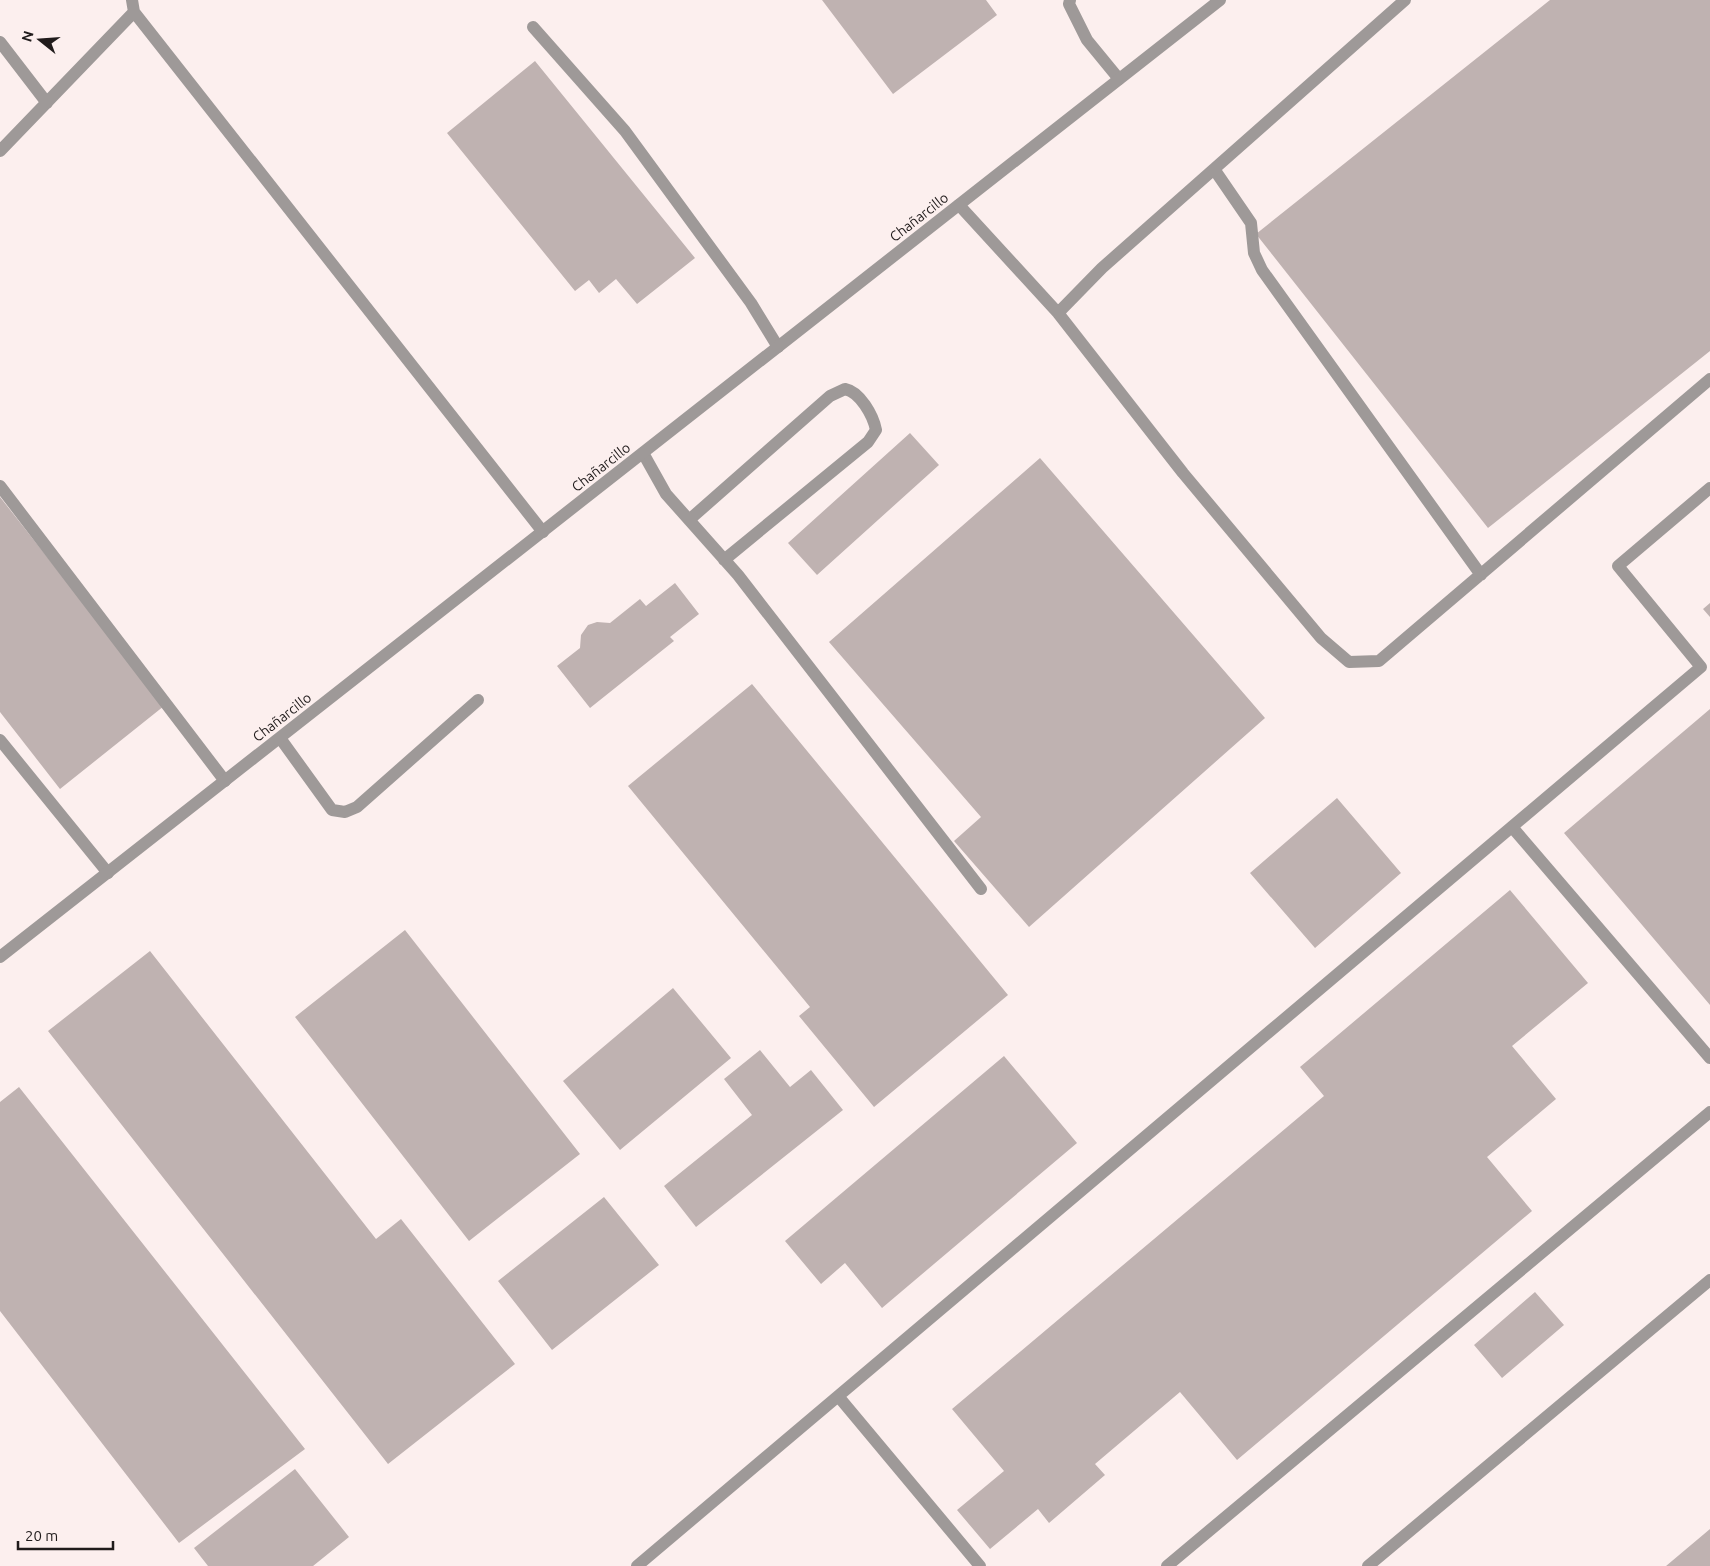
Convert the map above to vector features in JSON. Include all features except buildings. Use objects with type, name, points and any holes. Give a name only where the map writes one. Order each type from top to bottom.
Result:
[{"type":"street","points":[[1070,0],[1069,4],[1087,40],[1119,79]]},
{"type":"street","name":"Chañarcillo","points":[[0,957],[1220,0]]},
{"type":"street","points":[[1058,313],[1102,268],[1405,0]]},
{"type":"street","points":[[1,149],[47,103],[133,6],[543,532]]},
{"type":"street","points":[[533,27],[624,132],[750,303],[778,347]]},
{"type":"street","points":[[0,42],[47,103]]},
{"type":"street","points":[[1214,169],[1251,223],[1254,253],[1262,270],[1481,574]]},
{"type":"street","points":[[959,205],[1058,313],[1183,473],[1321,638],[1349,662],[1379,661],[1710,379]]},
{"type":"street","points":[[689,520],[830,396],[844,389],[853,391],[874,419],[876,430],[868,442],[724,560]]},
{"type":"street","points":[[643,452],[666,494],[724,560],[981,889]]},
{"type":"street","points":[[0,486],[224,781]]},
{"type":"street","points":[[637,1566],[1701,668],[1618,566],[1710,488]]},
{"type":"street","points":[[280,738],[332,810],[345,812],[357,807],[478,700]]},
{"type":"street","points":[[0,740],[108,873]]},
{"type":"street","points":[[1512,827],[1710,1058]]},
{"type":"street","points":[[1167,1566],[1710,1112]]},
{"type":"street","points":[[1368,1566],[1710,1280]]},
{"type":"street","points":[[838,1396],[980,1566]]}]
